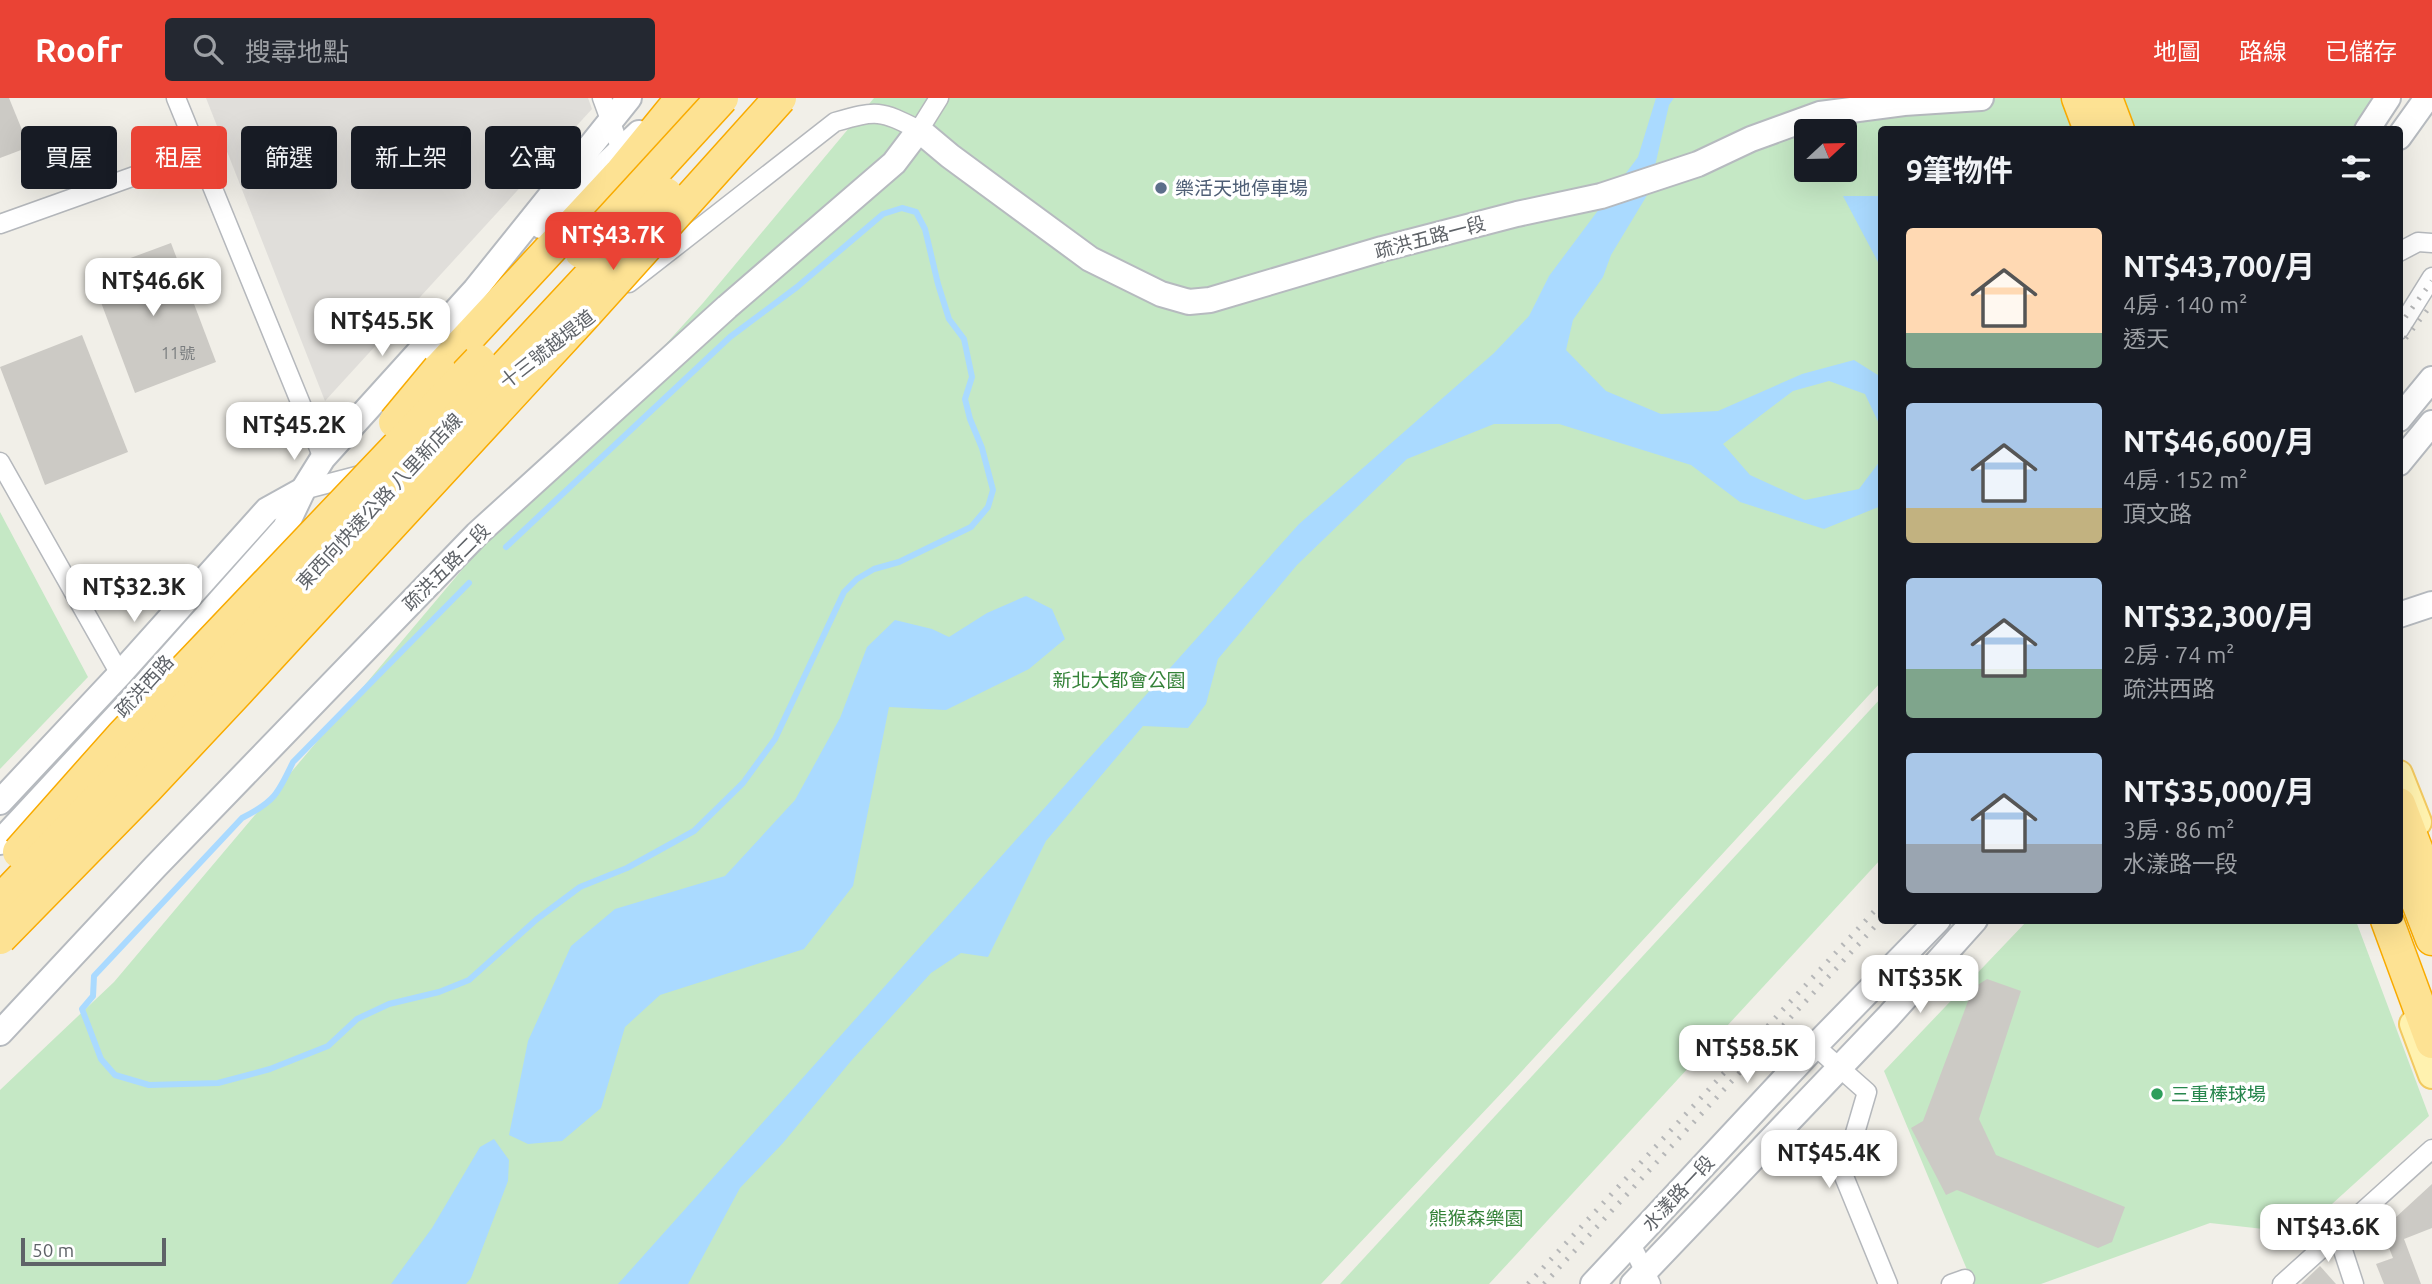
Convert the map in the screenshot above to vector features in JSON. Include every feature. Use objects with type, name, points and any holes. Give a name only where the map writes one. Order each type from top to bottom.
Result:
[{"type":"highway","points":[[242,610],[439,369],[620,174],[682,98]]},
{"type":"highway","name":"東西向快速公路 八里新店線","points":[[0,872],[122,736],[537,299],[722,98]]},
{"type":"highway","name":"東西向快速公路 八里新店線","points":[[0,901],[278,611],[508,361],[756,98]]},
{"type":"highway","points":[[0,938],[238,691],[583,317],[780,98]]},
{"type":"highway","points":[[2078,98],[2088,126]]},
{"type":"highway","points":[[2106,98],[2116,126]]},
{"type":"highway","points":[[2403,814],[2432,890]]},
{"type":"highway","points":[[2403,864],[2432,939]]},
{"type":"highway","points":[[2403,911],[2432,987]]},
{"type":"highway","points":[[2388,924],[2432,1042]]},
{"type":"main road","points":[[2403,784],[2432,859]]},
{"type":"main road","points":[[2403,848],[2432,925]]},
{"type":"main road","points":[[2376,924],[2432,1075]]},
{"type":"main road","points":[[2396,924],[2432,1021]]},
{"type":"street","points":[[176,98],[188,126]]},
{"type":"street","name":"疏洪西路","points":[[475,290],[606,109],[629,98]]},
{"type":"street","name":"疏洪西路","points":[[0,842],[134,699],[285,528],[323,457],[475,290],[674,98]]},
{"type":"street","points":[[919,130],[939,98]]},
{"type":"street","name":"疏洪五路一段","points":[[919,130],[1090,259],[1161,294],[1189,302],[1210,300],[1382,249],[1505,217],[1601,196],[1699,164],[1751,139],[1820,114],[1904,103],[1981,98]]},
{"type":"street","points":[[2370,126],[2388,98]]},
{"type":"street","points":[[2403,131],[2427,98]]},
{"type":"street","points":[[606,109],[621,150]]},
{"type":"street","name":"十三號越堤道","points":[[303,490],[402,464],[835,122],[866,113],[888,114],[919,130]]},
{"type":"street","name":"疏洪五路二段","points":[[0,1033],[155,867],[477,534],[727,307],[894,163],[919,130]]},
{"type":"street","points":[[0,223],[131,177]]},
{"type":"street","points":[[214,189],[323,457]]},
{"type":"street","points":[[2403,250],[2418,242],[2432,243]]},
{"type":"street","points":[[2403,324],[2432,277]]},
{"type":"street","points":[[2403,414],[2432,379]]},
{"type":"street","points":[[2403,458],[2432,423]]},
{"type":"street","points":[[0,463],[120,674]]},
{"type":"street","name":"疏洪西路","points":[[0,802],[120,674],[267,510],[303,490]]},
{"type":"street","points":[[2403,614],[2432,604]]},
{"type":"street","name":"水漾路一段","points":[[1593,1284],[1815,1046],[1934,924]]},
{"type":"street","name":"水漾路一段","points":[[1643,1279],[1972,924]]},
{"type":"street","points":[[1815,1046],[1867,1092],[1843,1174],[1888,1284]]},
{"type":"street","points":[[2282,1284],[2432,1149]]},
{"type":"street","points":[[2337,1232],[2354,1284]]},
{"type":"street","points":[[1631,1244],[1643,1279]]},
{"type":"shaded area","points":[[206,98],[588,98],[592,109],[576,126],[485,126],[485,189],[519,189],[325,401],[242,189],[337,189],[337,126],[241,126],[241,187],[227,151],[227,126],[217,126]]},
{"type":"green space","name":"新北大都會公園","points":[[874,98],[2394,98],[2371,126],[1878,126],[1878,685],[1510,1084],[1321,1284],[0,1284],[0,1090],[114,982],[466,565],[703,303]]},
{"type":"green space","points":[[0,512],[88,677],[0,769]]},
{"type":"green space","name":"熊猴森樂園","points":[[1878,701],[1878,862],[1489,1284],[1340,1284]]},
{"type":"green space","name":"三重棒球場","points":[[2024,924],[2357,924],[2429,1116],[2300,1233],[2210,1223],[2041,1284],[1973,1284],[1884,1071]]},
{"type":"water","points":[[1656,98],[1674,98],[1669,105],[1649,192],[1611,255],[1603,277],[1573,320],[1566,350],[1606,391],[1661,414],[1718,411],[1802,374],[1854,360],[1878,375],[1878,422],[1865,394],[1829,381],[1793,391],[1723,444],[1750,475],[1805,500],[1859,489],[1878,464],[1878,507],[1824,529],[1740,502],[1691,465],[1559,424],[1494,424],[1407,459],[1297,565],[1218,659],[1206,704],[1188,728],[1143,726],[1046,841],[988,957],[961,953],[931,973],[851,1061],[783,1143],[740,1188],[688,1284],[618,1284],[1299,524],[1494,353],[1529,316],[1549,276],[1638,157]]},
{"type":"water","points":[[1843,196],[1878,196],[1878,262]]},
{"type":"water","points":[[1026,596],[1052,609],[1065,639],[1029,669],[946,710],[889,707],[853,886],[804,949],[660,995],[625,1027],[601,1108],[562,1141],[528,1144],[509,1135],[528,1041],[571,946],[615,909],[725,876],[795,800],[840,718],[867,647],[895,620],[932,629],[949,637],[987,613]]},
{"type":"water","points":[[494,1139],[509,1160],[508,1181],[471,1278],[466,1284],[391,1284],[432,1228],[480,1147]]},
{"type":"building","points":[[0,98],[9,98],[21,127],[21,150],[0,158]]},
{"type":"building","points":[[171,243],[216,362],[135,393],[90,273]]},
{"type":"building","points":[[82,335],[128,452],[45,485],[0,367]]},
{"type":"building","points":[[1987,979],[2021,991],[1979,1119],[1996,1155],[2125,1207],[2112,1242],[2098,1248],[1957,1190],[1946,1195],[1911,1128],[1923,1121],[1973,988]]},
{"type":"building","points":[[2432,1184],[2432,1228],[2404,1239],[2421,1284],[2384,1284],[2376,1264],[2393,1258],[2382,1230]]},
{"type":"building","points":[[2320,1266],[2336,1284],[2301,1284]]},
{"type":"waterway","points":[[469,583],[293,762],[274,796],[242,818],[94,976],[93,996],[82,1009],[101,1059],[115,1075],[149,1085],[218,1083],[270,1069],[328,1046],[357,1019],[389,1004],[439,992],[469,980],[537,919],[580,887],[627,868],[694,831],[743,783],[775,739],[844,592],[857,579],[874,569],[899,562],[971,527],[988,507],[993,490],[965,399],[972,377],[964,339],[949,319],[925,229],[916,212],[902,208],[883,214],[797,287],[730,337],[506,547]]},
{"type":"railway","points":[[2403,321],[2432,281]]},
{"type":"railway","points":[[2403,342],[2432,304]]},
{"type":"railway","points":[[1528,1284],[1878,907]]},
{"type":"railway","points":[[1544,1284],[1878,923]]},
{"type":"place","name":"樂活天地停車場","points":[[1161,188]]},
{"type":"place","name":"三重棒球場","points":[[2157,1094]]}]
